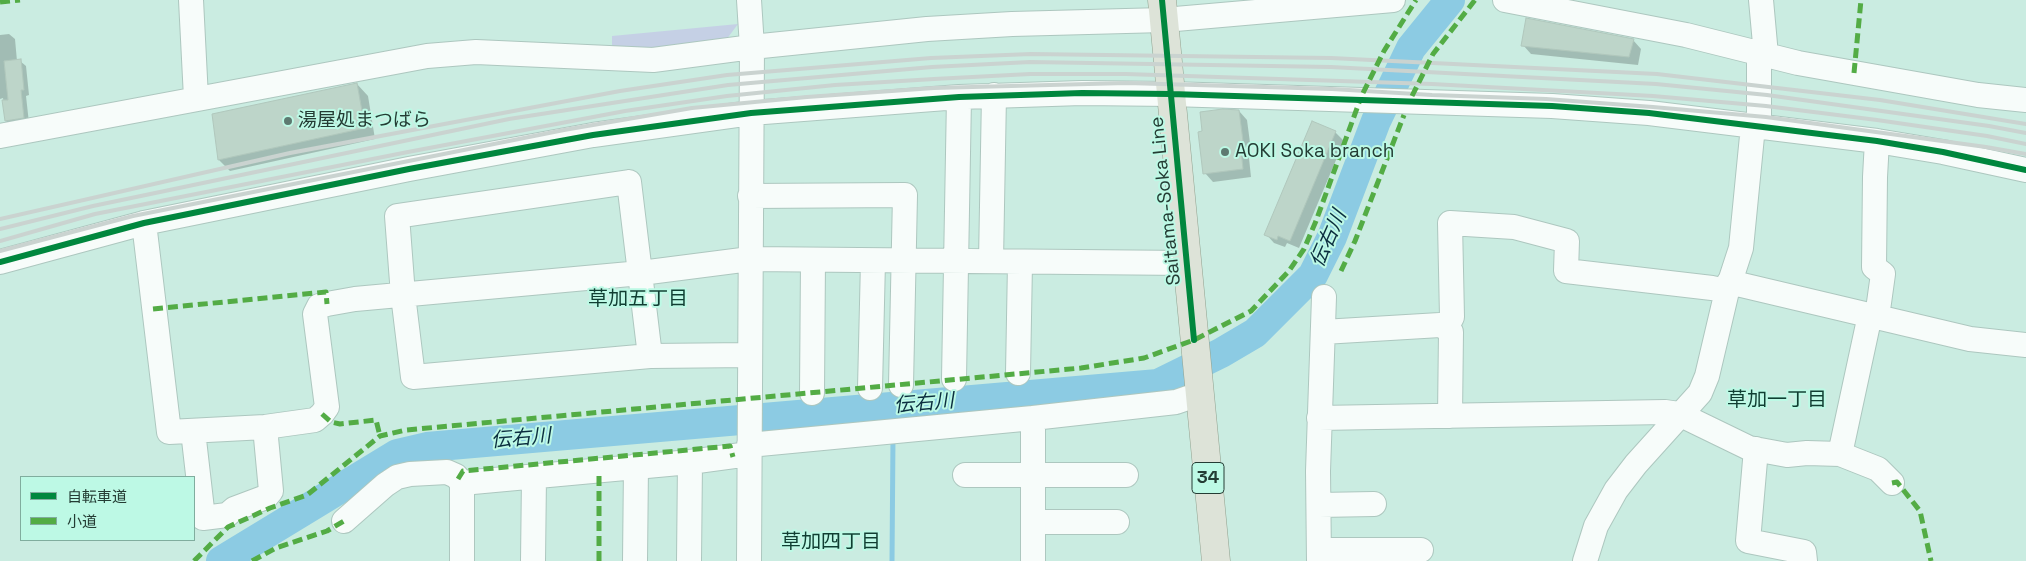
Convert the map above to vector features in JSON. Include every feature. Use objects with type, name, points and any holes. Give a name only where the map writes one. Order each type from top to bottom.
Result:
[{"type":"main road","name":"Saitama-Soka Line","points":[[1163,10],[1216,561]]},
{"type":"street","points":[[190,0],[196,98]]},
{"type":"street","points":[[749,0],[752,47],[750,561]]},
{"type":"street","points":[[0,136],[427,56],[476,52],[653,60],[752,47],[927,29],[1012,24],[1163,10],[1393,0]]},
{"type":"street","points":[[1505,0],[1686,35],[1798,63],[1969,94],[2026,100]]},
{"type":"street","points":[[1585,561],[1596,526],[1616,490],[1679,414],[1700,393],[1707,376],[1728,286],[1741,248],[1756,126],[1762,54],[1761,0]]},
{"type":"street","points":[[0,262],[144,223],[409,169],[574,139],[751,113],[960,97],[1170,94],[1402,102],[1473,102],[1562,107],[1649,113],[1877,141],[1943,152],[2026,170]]},
{"type":"street","points":[[991,261],[994,96]]},
{"type":"street","points":[[954,379],[960,97]]},
{"type":"street","points":[[1840,454],[1883,274],[1874,268],[1877,141]]},
{"type":"street","points":[[650,356],[629,182],[397,216],[403,295],[413,377],[650,356],[750,355]]},
{"type":"street","points":[[750,196],[905,195],[901,384]]},
{"type":"street","points":[[144,223],[169,432],[265,427],[315,420],[327,407],[315,314],[318,306],[355,299],[641,272],[750,259],[1187,263]]},
{"type":"street","points":[[1446,328],[1452,317],[1450,223],[1514,227],[1567,241],[1566,271],[1712,288],[1728,286],[1873,316],[1970,339],[2026,345]]},
{"type":"street","points":[[812,394],[814,260]]},
{"type":"street","points":[[870,388],[872,260]]},
{"type":"street","points":[[1018,373],[1020,262]]},
{"type":"street","points":[[1324,297],[1319,418],[1319,556],[1421,550]]},
{"type":"street","points":[[1323,332],[1440,325],[1446,328],[1451,332],[1450,416]]},
{"type":"street","points":[[462,483],[690,462],[749,446],[1176,402],[1199,394]]},
{"type":"street","points":[[1319,418],[1526,416],[1665,412],[1679,414],[1749,448],[1787,455],[1807,453],[1840,454],[1878,469],[1892,483]]},
{"type":"street","points":[[1033,418],[1033,561]]},
{"type":"street","points":[[193,431],[203,518],[227,515],[234,509],[266,497],[271,491],[265,427]]},
{"type":"street","points":[[1756,449],[1748,541],[1804,552],[1805,561]]},
{"type":"street","points":[[689,561],[690,462]]},
{"type":"street","points":[[635,561],[636,466]]},
{"type":"street","points":[[344,521],[385,485],[397,477],[410,474],[448,472],[456,476],[462,483],[462,561]]},
{"type":"street","points":[[965,475],[1126,475]]},
{"type":"street","points":[[534,477],[534,561]]},
{"type":"street","points":[[1319,505],[1374,504]]},
{"type":"street","points":[[1033,522],[1117,522]]},
{"type":"shaded area","points":[[738,24],[723,44],[612,50],[612,36]]},
{"type":"building","points":[[1526,18],[1634,39],[1629,57],[1521,46]]},
{"type":"building","points":[[21,59],[24,90],[21,90],[24,118],[5,121],[2,100],[8,100],[4,61]]},
{"type":"building","name":"湯屋処まつばら","points":[[357,83],[365,128],[218,160],[212,114]]},
{"type":"building","points":[[1223,109],[1239,110],[1244,149],[1241,150],[1243,169],[1203,174],[1198,132],[1202,131],[1200,112]]},
{"type":"building","points":[[1312,121],[1336,131],[1290,241],[1278,236],[1277,240],[1264,235]]},
{"type":"waterway","name":"伝右川","points":[[221,561],[397,454],[427,447],[1158,384],[1221,353],[1255,333],[1313,275],[1332,237],[1376,121],[1411,48],[1450,0]]},
{"type":"waterway","points":[[893,406],[893,426]]},
{"type":"waterway","points":[[892,561],[893,437]]},
{"type":"railway","points":[[0,219],[290,153],[620,91],[727,75],[931,58],[1031,54],[1331,58],[1657,74],[1880,100],[2026,124]]},
{"type":"railway","points":[[0,229],[93,206],[509,119],[728,85],[932,67],[1030,62],[1331,67],[1656,84],[1767,95],[1989,126],[2026,133]]},
{"type":"railway","points":[[0,241],[95,214],[625,111],[727,96],[835,85],[1030,74],[1126,74],[1432,84],[1653,96],[1766,106],[1877,120],[1987,136],[2026,144]]},
{"type":"railway","points":[[0,251],[133,216],[564,130],[692,108],[934,88],[1127,83],[1332,89],[1546,99],[1766,117],[2026,154]]},
{"type":"marked path","points":[[0,2],[20,0]]},
{"type":"marked path","points":[[1363,93],[1384,51],[1416,0]]},
{"type":"marked path","points":[[1412,96],[1433,54],[1475,0]]},
{"type":"marked path","points":[[1854,73],[1861,0]]},
{"type":"marked path","points":[[194,561],[228,527],[270,508],[307,495],[380,436],[406,430],[1081,368],[1144,358],[1194,340],[1251,311],[1289,271],[1304,249],[1316,221],[1360,100]]},
{"type":"marked path","points":[[1341,271],[1355,241],[1404,115]]},
{"type":"marked path","points":[[153,309],[326,292],[327,304]]},
{"type":"marked path","points":[[322,414],[331,422],[340,424],[376,420],[380,436]]},
{"type":"marked path","points":[[458,479],[463,471],[730,446],[733,457]]},
{"type":"marked path","points":[[599,471],[599,561]]},
{"type":"marked path","points":[[1892,483],[1897,482],[1920,511],[1931,561]]},
{"type":"marked path","points":[[252,561],[276,548],[327,531],[344,521]]},
{"type":"cycle path","points":[[1162,0],[1194,340]]},
{"type":"cycle path","points":[[0,262],[144,223],[409,169],[593,135],[751,113],[959,97],[1082,93],[1171,94],[1552,106],[1649,113],[1877,141],[1943,152],[2026,170]]},
{"type":"place","name":"湯屋処まつばら","points":[[288,121]]},
{"type":"place","name":"AOKI Soka branch","points":[[1225,152]]},
{"type":"district","name":"草加五丁目","points":[[638,300]]},
{"type":"district","name":"草加一丁目","points":[[1777,401]]},
{"type":"district","name":"草加四丁目","points":[[831,543]]}]
